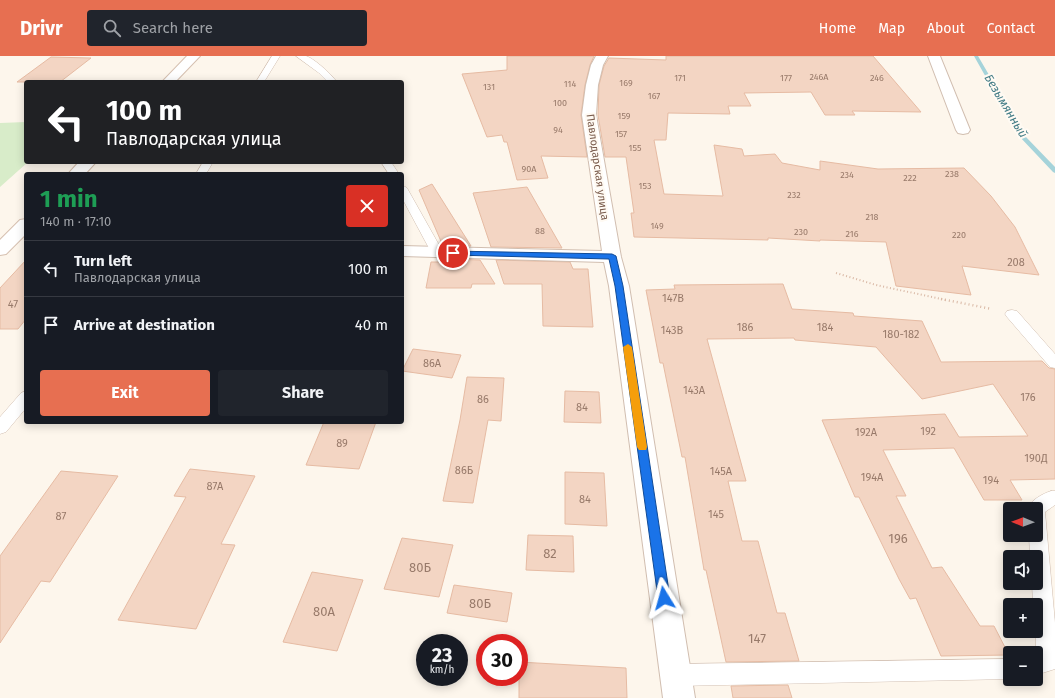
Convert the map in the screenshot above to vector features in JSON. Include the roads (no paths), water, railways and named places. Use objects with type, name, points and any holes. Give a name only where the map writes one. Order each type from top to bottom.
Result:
[{"type":"street","points":[[170,80],[194,56]]},
{"type":"street","name":"Павлодарская улица","points":[[602,56],[597,66],[592,85],[589,116],[612,256],[619,286],[679,698]]},
{"type":"street","points":[[934,56],[963,130]]},
{"type":"street","points":[[78,172],[86,164]]},
{"type":"street","points":[[0,250],[19,237],[24,228]]},
{"type":"street","points":[[404,251],[612,256]]},
{"type":"lane","points":[[261,80],[276,56]]},
{"type":"lane","points":[[300,56],[330,77],[332,80]]},
{"type":"lane","points":[[404,192],[437,252]]},
{"type":"lane","points":[[1012,314],[1055,363]]},
{"type":"lane","points":[[0,428],[24,399]]},
{"type":"lane","points":[[1043,504],[1051,498],[1055,498]]},
{"type":"lane","points":[[1038,542],[1048,662],[1043,663]]},
{"type":"lane","points":[[675,675],[1003,669]]},
{"type":"waterway","name":"Безымянный","points":[[976,56],[1022,136],[1055,171]]}]
